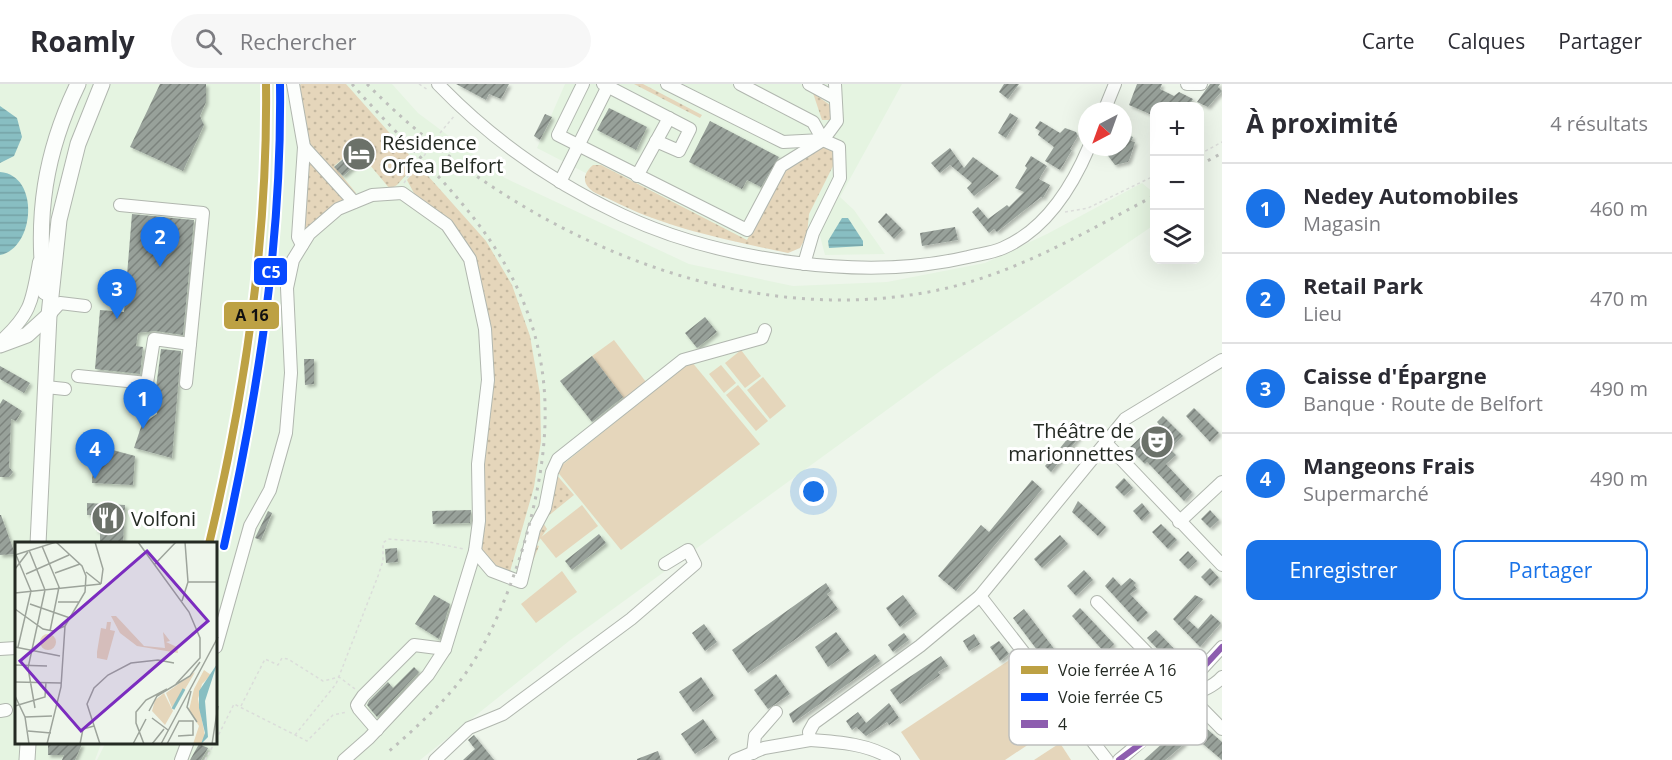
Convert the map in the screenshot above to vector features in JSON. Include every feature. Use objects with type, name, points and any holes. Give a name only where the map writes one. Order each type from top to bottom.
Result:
[{"type":"main road","points":[[49,315],[40,255],[40,209],[47,172],[65,112],[78,84]]},
{"type":"main road","points":[[38,542],[49,315],[59,220],[78,144],[102,84]]},
{"type":"main road","points":[[0,344],[27,335],[49,315]]},
{"type":"main road","points":[[27,335],[42,344],[48,352]]},
{"type":"main road","points":[[27,760],[28,745]]},
{"type":"street","points":[[293,84],[304,147],[298,237],[302,245]]},
{"type":"street","points":[[438,84],[505,144],[560,182],[624,216],[679,237],[804,264],[880,268],[947,262],[1003,248],[1026,234],[1059,204],[1084,156]]},
{"type":"street","points":[[583,84],[558,135],[747,230],[781,166],[823,140],[837,121],[835,84]]},
{"type":"street","points":[[667,84],[783,142],[823,140],[839,147],[840,178],[813,233],[804,264]]},
{"type":"street","points":[[740,84],[813,122],[823,140]]},
{"type":"street","points":[[809,84],[836,98]]},
{"type":"street","points":[[1108,102],[1115,84]]},
{"type":"street","points":[[1187,84],[1201,84]]},
{"type":"street","points":[[560,182],[607,85],[690,129],[679,151],[656,141]]},
{"type":"street","points":[[637,176],[669,118]]},
{"type":"street","points":[[304,147],[354,202]]},
{"type":"street","points":[[218,640],[250,526],[270,490],[286,433],[291,373],[287,288],[293,260],[309,234],[338,209],[388,192],[402,193],[447,225],[461,242],[470,259],[485,329],[488,380],[478,464],[479,521],[475,551],[445,649],[428,675],[377,730],[344,760]]},
{"type":"street","points":[[120,205],[203,213],[186,383]]},
{"type":"street","points":[[0,344],[22,322],[32,302],[40,255]]},
{"type":"street","points":[[49,315],[60,303],[85,306]]},
{"type":"street","points":[[475,551],[492,571],[521,582],[534,529],[545,508],[552,472],[558,459],[683,360],[756,341],[762,338],[765,330]]},
{"type":"street","points":[[78,376],[147,383],[154,339],[190,344]]},
{"type":"street","points":[[810,741],[809,732],[814,723],[920,646],[980,596],[1125,419],[1222,360]]},
{"type":"street","points":[[46,387],[65,389]]},
{"type":"street","points":[[1105,442],[1222,565]]},
{"type":"street","points":[[1179,522],[1222,482]]},
{"type":"street","points":[[435,760],[470,728],[503,714],[622,626],[695,564],[688,550],[665,564]]},
{"type":"street","points":[[980,596],[1021,649]]},
{"type":"street","points":[[1096,602],[1142,649]]},
{"type":"street","points":[[377,730],[357,705],[363,696],[414,645],[445,649]]},
{"type":"street","points":[[1207,663],[1222,647]]},
{"type":"street","points":[[0,649],[15,648]]},
{"type":"street","points":[[1207,690],[1214,687],[1222,677]]},
{"type":"street","points":[[746,757],[755,736],[776,712]]},
{"type":"street","points":[[1207,715],[1222,729]]},
{"type":"street","points":[[746,757],[764,748],[810,741],[836,742],[878,750],[894,760]]},
{"type":"street","points":[[181,760],[187,745]]},
{"type":"street","points":[[1095,745],[1107,760]]},
{"type":"street","points":[[1119,760],[1139,745]]},
{"type":"path","points":[[440,133],[461,107]]},
{"type":"path","points":[[1204,152],[1222,142]]},
{"type":"path","points":[[424,156],[430,147]]},
{"type":"path","points":[[402,193],[405,179],[415,166]]},
{"type":"path","points":[[1051,211],[1053,215],[1088,208],[1150,178]]},
{"type":"path","points":[[295,735],[339,677],[378,576],[383,543],[388,538],[429,542],[475,551]]},
{"type":"path","points":[[241,707],[265,659],[278,665],[282,658],[288,659],[323,681],[339,677]]},
{"type":"path","points":[[339,677],[363,696]]},
{"type":"path","points":[[218,736],[234,704],[307,741],[333,716],[352,713]]},
{"type":"path","points":[[205,760],[213,745]]},
{"type":"shaded area","points":[[0,84],[392,84],[418,113],[505,178],[689,264],[793,286],[887,282],[985,263],[1047,234],[1142,183],[1150,190],[1150,228],[943,369],[569,641],[420,760],[97,760],[104,745],[218,745],[218,542],[15,542],[15,745],[101,745],[95,760],[0,760]]},
{"type":"shaded area","points":[[301,84],[346,84],[486,241],[512,285],[530,336],[540,394],[541,441],[534,487],[509,575],[497,570],[480,548],[481,472],[491,388],[470,251],[416,197],[407,180],[417,168],[415,165],[397,185],[390,189],[364,158],[375,149],[367,139],[334,166],[356,193],[352,195],[305,140],[297,88]]},
{"type":"shaded area","points":[[565,84],[902,84],[840,197],[854,210],[885,254],[825,255],[820,236],[804,229],[786,251],[687,225],[537,148]]},
{"type":"shaded area","points":[[634,84],[643,84],[702,115],[700,118]]},
{"type":"shaded area","points":[[813,93],[830,105],[834,114],[830,120],[822,120]]},
{"type":"shaded area","points":[[826,145],[833,147],[836,160],[809,214],[807,235],[800,248],[788,253],[697,232],[652,218],[596,193],[585,182],[585,176],[590,167],[601,165],[747,240],[785,170]]},
{"type":"shaded area","points":[[306,152],[345,200],[303,238]]},
{"type":"shaded area","points":[[614,340],[646,382],[624,399],[592,356]]},
{"type":"shaded area","points":[[741,350],[761,376],[745,388],[725,363]]},
{"type":"shaded area","points":[[691,361],[760,444],[621,550],[556,470]]},
{"type":"shaded area","points":[[721,365],[736,383],[724,393],[709,374]]},
{"type":"shaded area","points":[[763,377],[786,406],[770,419],[747,390]]},
{"type":"shaded area","points":[[738,385],[768,421],[756,431],[726,395]]},
{"type":"shaded area","points":[[555,473],[574,495],[542,521],[547,529],[536,545],[539,546],[529,571],[541,520],[554,496]]},
{"type":"shaded area","points":[[582,505],[598,526],[556,558],[540,538]]},
{"type":"shaded area","points":[[562,571],[577,592],[536,623],[521,604]]},
{"type":"shaded area","points":[[1009,660],[1009,745],[1028,745],[1005,760],[920,760],[901,732]]},
{"type":"shaded area","points":[[1057,745],[1061,745],[1071,760],[1034,760]]},
{"type":"water","points":[[0,106],[17,118],[22,137],[14,156],[0,163]]},
{"type":"water","points":[[0,172],[13,176],[22,185],[27,198],[28,212],[26,226],[20,240],[12,250],[0,255]]},
{"type":"water","points":[[842,218],[848,218],[863,241],[863,246],[829,248],[828,241]]},
{"type":"building","points":[[160,84],[206,84],[206,102],[200,116],[204,125],[183,171],[130,147]]},
{"type":"building","points":[[456,84],[509,84],[501,99],[489,94],[486,100]]},
{"type":"building","points":[[1004,84],[1019,84],[1008,99],[999,92]]},
{"type":"building","points":[[1137,84],[1162,84],[1160,89],[1174,96],[1179,92],[1193,99],[1191,102],[1150,102],[1150,114],[1132,106],[1130,102]]},
{"type":"building","points":[[1210,84],[1220,84],[1218,87],[1222,91],[1208,107],[1204,105],[1204,102],[1197,102]]},
{"type":"building","points":[[609,108],[647,127],[636,150],[597,130]]},
{"type":"building","points":[[1010,113],[1018,118],[1006,138],[998,133]]},
{"type":"building","points":[[545,114],[552,117],[540,140],[534,136]]},
{"type":"building","points":[[710,121],[779,157],[761,187],[747,180],[742,189],[689,162]]},
{"type":"building","points":[[1040,121],[1060,133],[1065,128],[1076,132],[1078,136],[1060,170],[1045,161],[1054,147],[1038,135],[1040,131],[1035,128]]},
{"type":"building","name":"Résidence Orfea Belfort","points":[[366,139],[375,149],[343,176],[334,167]]},
{"type":"building","points":[[950,148],[964,168],[973,157],[999,176],[974,196],[967,188],[972,183],[950,165],[940,173],[931,163]]},
{"type":"building","points":[[1031,156],[1047,166],[1039,179],[1050,185],[1043,198],[1041,197],[997,232],[994,229],[989,233],[972,212],[978,207],[988,219],[1007,205],[1009,207],[1024,192],[1015,188]]},
{"type":"building","points":[[1108,156],[1131,156],[1128,162],[1115,165]]},
{"type":"building","points":[[886,213],[903,230],[894,239],[878,222]]},
{"type":"building","points":[[132,214],[194,220],[183,335],[155,331],[138,333],[136,346],[143,347],[140,374],[95,369],[100,310],[124,312]]},
{"type":"building","points":[[955,227],[958,240],[922,246],[920,233]]},
{"type":"building","points":[[705,317],[717,332],[697,348],[685,333]]},
{"type":"building","points":[[161,349],[181,351],[172,458],[134,448],[142,424],[157,414],[159,388],[156,388]]},
{"type":"building","points":[[592,356],[623,397],[592,422],[560,381]]},
{"type":"building","points":[[304,359],[314,359],[314,384],[305,385]]},
{"type":"building","points":[[0,366],[30,383],[24,393],[0,379]]},
{"type":"building","points":[[3,399],[22,411],[16,421],[11,419],[9,467],[13,472],[9,477],[0,477],[0,404]]},
{"type":"building","points":[[1194,408],[1219,433],[1210,442],[1186,416]]},
{"type":"building","name":"Théâtre de marionnettes","points":[[1163,416],[1183,436],[1170,449],[1176,455],[1166,464],[1192,492],[1184,501],[1147,462],[1145,464],[1129,448],[1144,434],[1150,440],[1162,428],[1157,422]]},
{"type":"building","points":[[1075,430],[1081,435],[1051,472],[1045,466]]},
{"type":"building","points":[[94,445],[135,456],[133,485],[92,483]]},
{"type":"building","points":[[1124,478],[1133,488],[1124,496],[1115,487]]},
{"type":"building","points":[[1032,480],[1042,489],[956,591],[938,576],[981,525],[989,532]]},
{"type":"building","points":[[1078,501],[1106,527],[1098,536],[1072,512]]},
{"type":"building","name":"Volfoni","points":[[87,503],[125,505],[123,542],[100,542],[100,531],[96,531],[97,520],[92,520],[93,515],[87,515]]},
{"type":"building","points":[[1142,503],[1150,513],[1142,521],[1133,511]]},
{"type":"building","points":[[471,510],[470,523],[433,524],[432,511]]},
{"type":"building","points":[[1210,510],[1219,520],[1210,528],[1201,519]]},
{"type":"building","points":[[268,511],[272,513],[261,540],[255,538]]},
{"type":"building","points":[[1,515],[15,554],[0,555]]},
{"type":"building","points":[[1161,524],[1177,540],[1168,549],[1152,532]]},
{"type":"building","points":[[599,534],[606,543],[572,570],[565,561]]},
{"type":"building","points":[[1060,535],[1068,544],[1042,568],[1034,559]]},
{"type":"building","points":[[397,548],[398,562],[386,563],[385,549]]},
{"type":"building","points":[[1188,551],[1197,561],[1188,569],[1179,560]]},
{"type":"building","points":[[1210,568],[1219,578],[1210,586],[1201,577]]},
{"type":"building","points":[[1084,570],[1093,580],[1076,596],[1067,586]]},
{"type":"building","points":[[1113,577],[1121,586],[1130,578],[1136,583],[1134,585],[1137,589],[1130,594],[1148,613],[1138,622],[1105,586]]},
{"type":"building","points":[[826,583],[831,591],[827,594],[838,609],[748,673],[732,650]]},
{"type":"building","points":[[434,595],[450,604],[439,639],[415,624]]},
{"type":"building","points":[[903,595],[917,614],[900,627],[886,608]]},
{"type":"building","points":[[1195,595],[1203,599],[1186,618],[1198,629],[1211,614],[1221,623],[1200,647],[1173,619]]},
{"type":"building","points":[[1080,608],[1114,644],[1109,649],[1101,649],[1072,616]]},
{"type":"building","points":[[1024,609],[1054,649],[1036,649],[1013,618]]},
{"type":"building","points":[[704,624],[717,642],[705,651],[692,633]]},
{"type":"building","points":[[1156,630],[1174,649],[1158,649],[1147,638]]},
{"type":"building","points":[[836,632],[850,651],[828,667],[815,647]]},
{"type":"building","points":[[904,633],[909,640],[893,652],[888,645]]},
{"type":"building","points":[[974,634],[980,644],[969,651],[963,641]]},
{"type":"building","points":[[999,641],[1009,654],[1000,661],[990,647]]},
{"type":"building","points":[[875,654],[880,661],[793,723],[789,714]]},
{"type":"building","points":[[941,656],[948,666],[938,672],[940,675],[900,704],[890,690]]},
{"type":"building","points":[[414,667],[419,672],[377,717],[367,705],[369,701],[388,682],[393,688]]},
{"type":"building","points":[[776,674],[790,694],[768,709],[754,690]]},
{"type":"building","points":[[701,677],[714,696],[693,712],[679,692]]},
{"type":"building","points":[[889,703],[899,718],[889,725],[887,722],[866,736],[856,727],[852,730],[846,721],[858,712],[866,723]]},
{"type":"building","points":[[703,719],[717,739],[695,754],[681,734]]},
{"type":"building","points":[[1207,729],[1222,742],[1222,760],[1204,745],[1207,745]]},
{"type":"building","points":[[474,735],[494,760],[463,760],[475,749],[468,740]]},
{"type":"building","points":[[48,745],[82,745],[75,760],[62,760],[64,755],[48,755]]},
{"type":"building","points":[[198,745],[208,748],[201,760],[190,760]]},
{"type":"building","points":[[1161,745],[1183,745],[1165,760],[1144,760]]},
{"type":"building","points":[[658,751],[661,760],[637,760],[637,759]]},
{"type":"railway","points":[[352,84],[455,195],[492,243],[507,268],[524,303],[536,339],[543,374],[545,409],[544,445],[531,517],[516,570],[497,618],[463,677],[445,698],[386,754]]},
{"type":"railway","points":[[367,84],[425,137],[489,185],[558,226],[631,259],[708,283],[786,297],[864,299],[943,289],[971,282],[1052,249],[1150,198]]},
{"type":"railway","points":[[1204,163],[1222,153]]},
{"type":"transit line","points":[[209,542],[233,430],[252,316],[263,200],[266,84]]},
{"type":"transit line","name":"4","points":[[1207,663],[1222,647]]},
{"type":"transit line","name":"4","points":[[1119,760],[1139,745]]},
{"type":"rail line","name":"C5","points":[[224,546],[247,431],[266,316],[277,201],[280,84]]},
{"type":"place","name":"Résidence Orfea Belfort","points":[[359,154]]},
{"type":"place","name":"Retail Park","points":[[160,267]]},
{"type":"place","name":"Caisse d'Épargne","points":[[117,319]]},
{"type":"place","name":"Nedey Automobiles","points":[[143,429]]},
{"type":"place","name":"Théâtre de marionnettes","points":[[1157,442]]},
{"type":"place","name":"Mangeons Frais","points":[[95,479]]},
{"type":"place","name":"Volfoni","points":[[108,518]]}]
